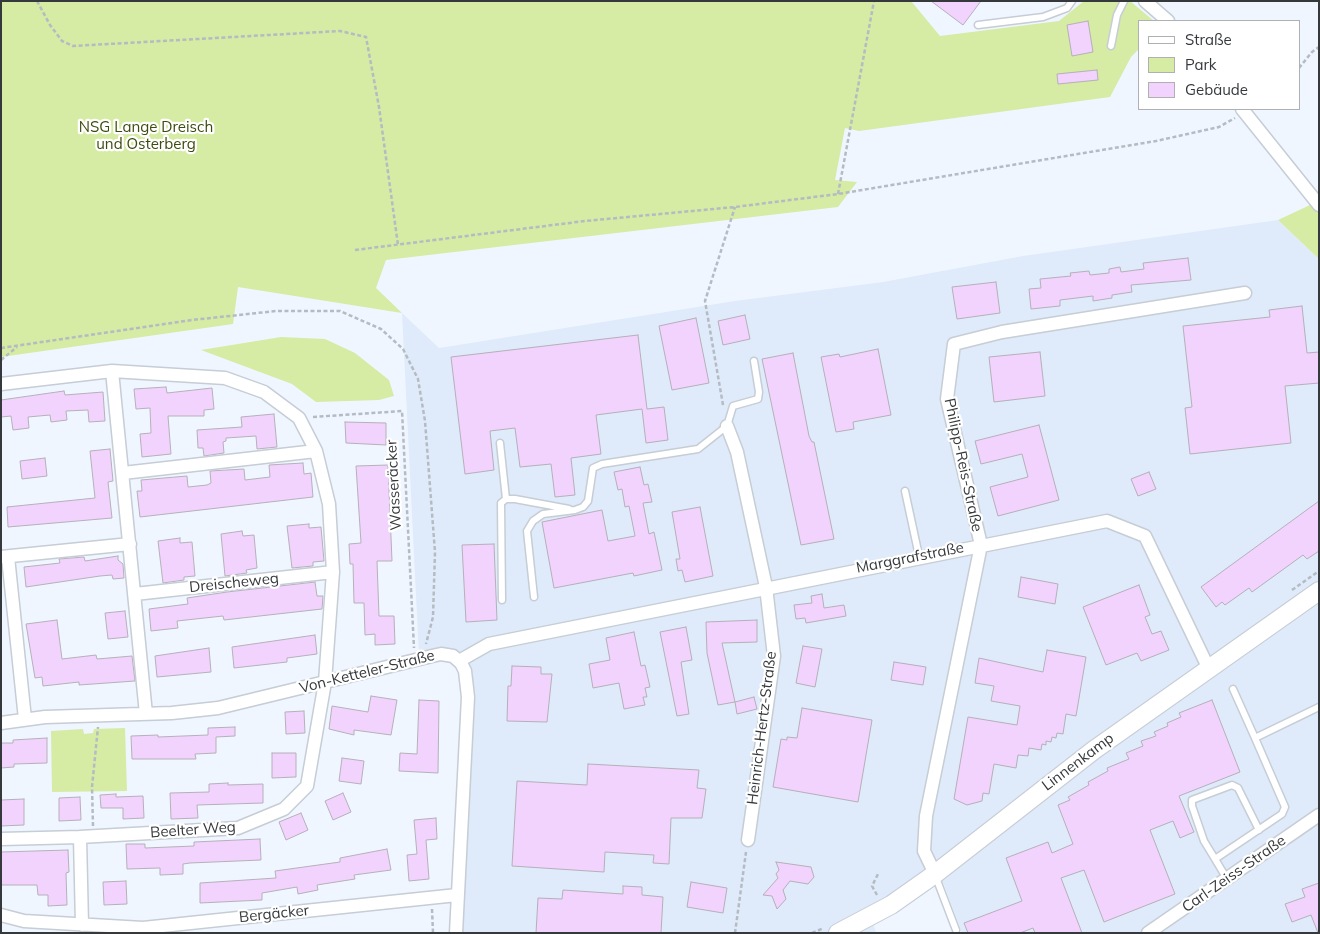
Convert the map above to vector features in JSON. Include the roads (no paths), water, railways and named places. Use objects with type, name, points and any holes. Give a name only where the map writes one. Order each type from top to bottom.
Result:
[{"type":"main road","name":"Linnenkamp","points":[[838,933],[891,905],[935,874],[1087,755],[1208,667],[1319,590]]},
{"type":"street","points":[[1145,1],[1167,20]]},
{"type":"street","points":[[1243,110],[1319,205]]},
{"type":"street","name":"Philipp-Reis-Straße","points":[[935,874],[924,851],[926,816],[980,545],[947,399],[954,344],[1002,332],[1245,293]]},
{"type":"street","points":[[1,384],[112,371],[146,714]]},
{"type":"street","name":"Beelter Weg","points":[[1,839],[80,837],[238,828],[284,809],[307,786],[325,682],[333,572],[330,504],[316,451],[299,418],[264,392],[225,378],[112,371]]},
{"type":"street","points":[[726,426],[737,452],[766,587]]},
{"type":"street","points":[[123,473],[316,451]]},
{"type":"street","name":"Marggrafstraße","points":[[459,660],[489,644],[919,556],[1108,521],[1145,536],[1208,667]]},
{"type":"street","points":[[25,719],[4,557],[130,544]]},
{"type":"street","name":"Dreischeweg","points":[[135,594],[333,572]]},
{"type":"street","name":"Heinrich-Hertz-Straße","points":[[748,840],[774,656],[766,587]]},
{"type":"street","name":"Von-Ketteler-Straße","points":[[1,723],[25,719],[146,714],[225,707],[419,659],[442,654],[453,656],[459,660],[466,675],[468,697],[456,933]]},
{"type":"street","name":"Carl-Zeiss-Straße","points":[[1148,933],[1319,815]]},
{"type":"street","points":[[80,837],[82,925]]},
{"type":"street","name":"Bergäcker","points":[[1,914],[24,921],[143,930],[457,895]]},
{"type":"lane","points":[[978,25],[1043,17],[1067,8],[1072,1]]},
{"type":"lane","points":[[1111,46],[1117,15],[1124,1]]},
{"type":"lane","points":[[534,597],[527,531],[533,521],[543,514],[575,510],[583,507],[588,501],[593,468],[602,464],[698,449],[726,426],[733,406],[755,401],[759,397],[754,361]]},
{"type":"lane","points":[[500,443],[506,499]]},
{"type":"lane","points":[[905,491],[919,556]]},
{"type":"lane","points":[[502,600],[501,503],[506,499],[530,501],[575,510]]},
{"type":"lane","points":[[1215,859],[1282,814],[1285,807],[1232,690]]},
{"type":"lane","points":[[1255,738],[1319,707]]},
{"type":"lane","points":[[1227,879],[1204,841],[1192,806],[1192,800],[1232,785],[1238,788],[1259,830]]},
{"type":"lane","points":[[935,874],[956,930]]},
{"type":"park label","name":"NSG Lange Dreisch und Osterberg","points":[[146,136]]}]
